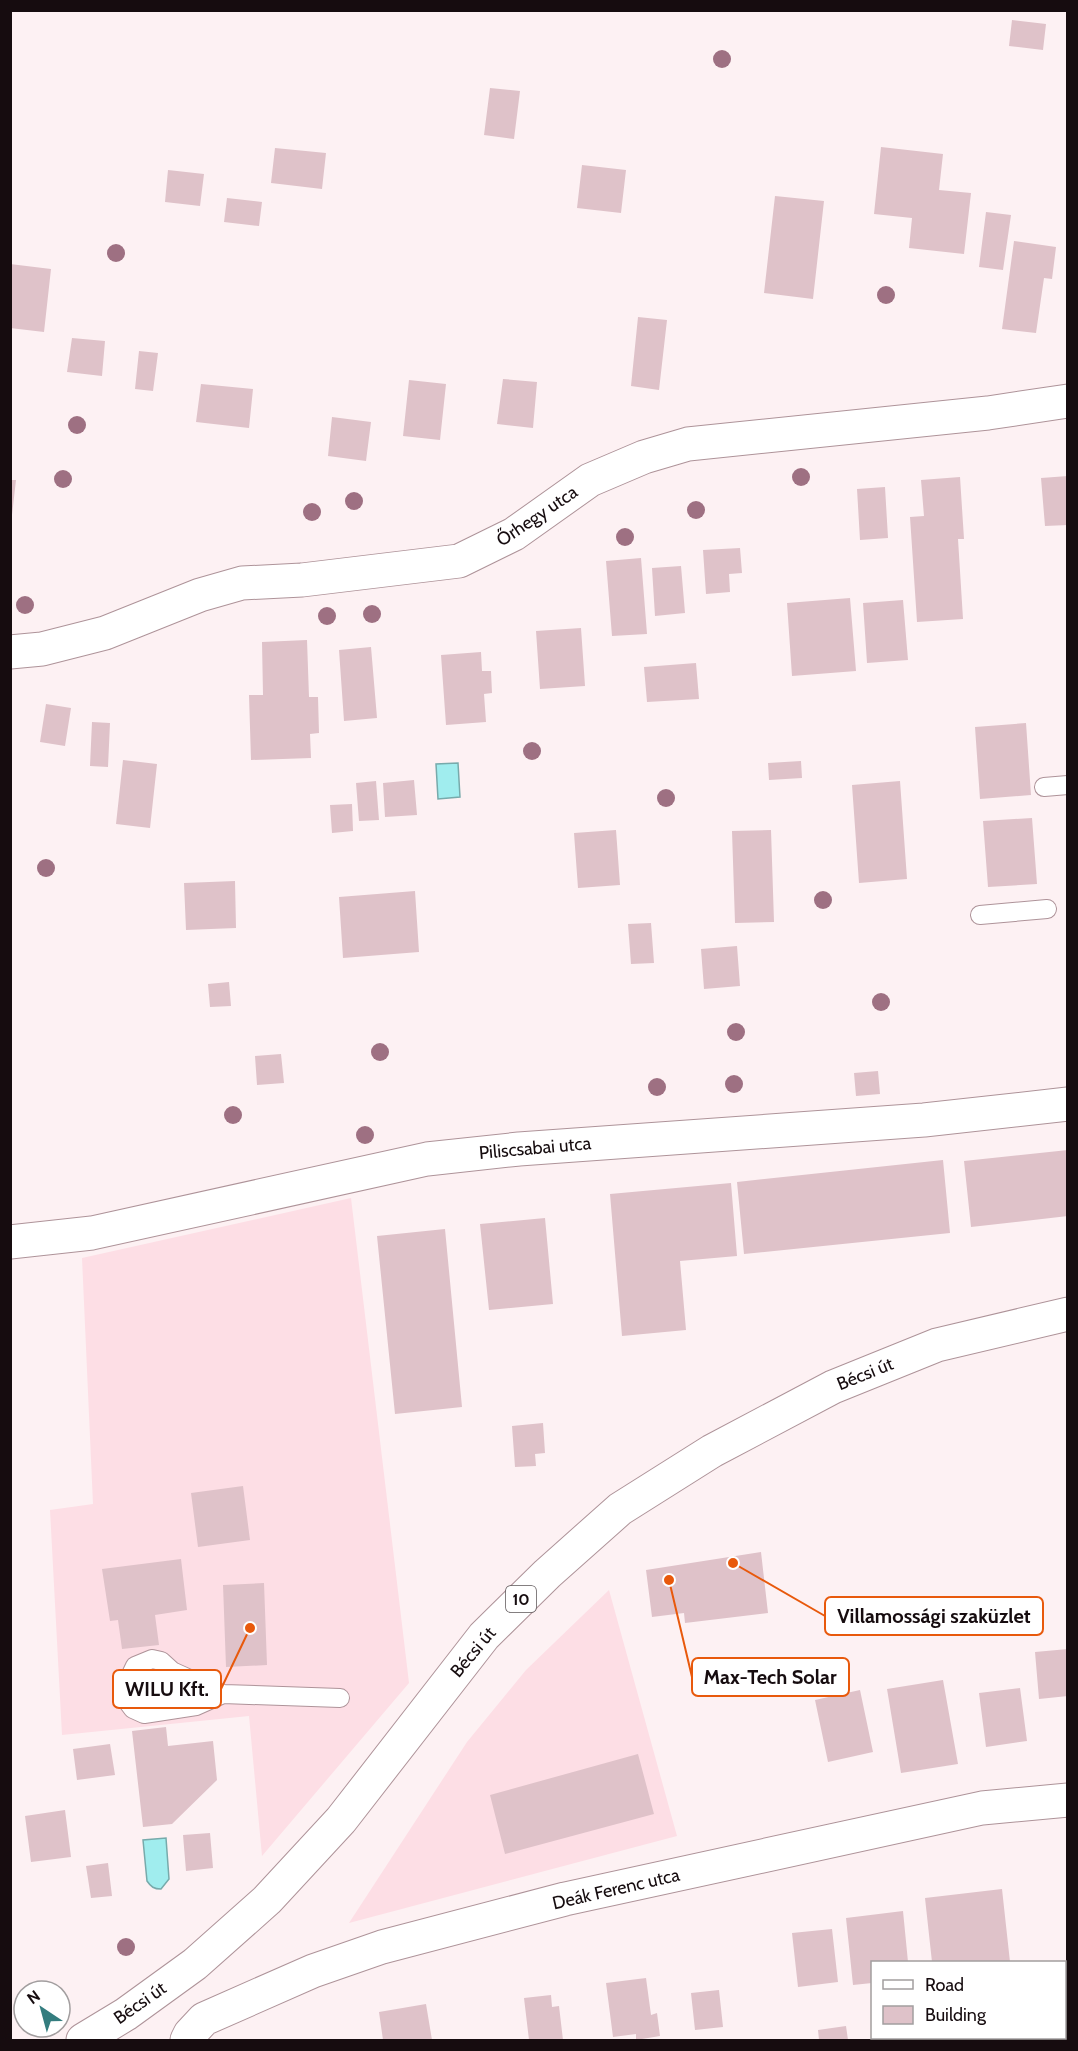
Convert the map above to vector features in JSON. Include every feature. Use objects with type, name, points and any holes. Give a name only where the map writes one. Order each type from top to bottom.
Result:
[{"type":"street","name":"Őrhegy utca","points":[[10,652],[42,649],[105,633],[200,595],[242,584],[302,580],[459,561],[514,534],[590,480],[644,457],[688,444],[988,413],[1068,400]]},
{"type":"street","name":"Piliscsabai utca","points":[[10,1242],[92,1233],[427,1159],[530,1148],[924,1120],[1068,1104]]},
{"type":"street","name":"Bécsi út","points":[[83,2040],[126,2014],[195,1964],[267,1900],[341,1820],[484,1636],[547,1574],[620,1509],[712,1451],[833,1387],[937,1345],[1068,1314]]},
{"type":"street","name":"Deák Ferenc utca","points":[[187,2040],[204,2019],[314,1971],[381,1947],[565,1899],[982,1808],[1068,1800]]},
{"type":"lane","points":[[1044,787],[1068,786]]},
{"type":"lane","points":[[980,915],[1047,909]]},
{"type":"lane","points":[[223,1694],[196,1706],[144,1714],[133,1709],[127,1701],[126,1684],[135,1666],[152,1659],[161,1661],[172,1671],[223,1694],[340,1698]]},
{"type":"shaded area","points":[[351,1198],[409,1683],[262,1856],[249,1716],[62,1735],[50,1510],[93,1504],[82,1258]]},
{"type":"shaded area","points":[[609,1590],[677,1836],[349,1923],[467,1742],[526,1670]]},
{"type":"water","points":[[458,763],[460,797],[438,799],[436,764]]},
{"type":"water","points":[[166,1838],[169,1879],[161,1889],[156,1889],[147,1881],[143,1840]]},
{"type":"building","points":[[1012,20],[1046,24],[1043,50],[1009,46]]},
{"type":"building","points":[[490,88],[520,91],[514,139],[484,135]]},
{"type":"building","points":[[881,147],[943,154],[939,190],[971,193],[964,254],[909,248],[912,218],[874,214]]},
{"type":"building","points":[[275,148],[326,153],[322,189],[271,183]]},
{"type":"building","points":[[582,165],[626,170],[621,213],[577,208]]},
{"type":"building","points":[[168,170],[204,174],[200,206],[165,202]]},
{"type":"building","points":[[775,196],[824,201],[813,299],[764,293]]},
{"type":"building","points":[[227,198],[262,202],[259,226],[224,222]]},
{"type":"building","points":[[986,212],[1011,215],[1003,270],[979,267]]},
{"type":"building","points":[[1014,241],[1056,247],[1052,279],[1044,278],[1036,333],[1002,329]]},
{"type":"building","points":[[10,264],[51,269],[44,332],[10,328]]},
{"type":"building","points":[[638,317],[667,320],[659,390],[631,386]]},
{"type":"building","points":[[72,338],[105,341],[102,376],[67,372]]},
{"type":"building","points":[[139,351],[158,353],[153,391],[135,389]]},
{"type":"building","points":[[503,379],[537,382],[533,428],[497,424]]},
{"type":"building","points":[[409,380],[446,384],[440,440],[403,436]]},
{"type":"building","points":[[201,384],[253,389],[249,428],[196,422]]},
{"type":"building","points":[[332,417],[371,422],[366,461],[328,456]]},
{"type":"building","points":[[1068,476],[1068,525],[1045,526],[1041,478]]},
{"type":"building","points":[[960,477],[964,539],[958,539],[963,619],[917,622],[910,517],[924,516],[921,480]]},
{"type":"building","points":[[10,480],[16,480],[12,515],[10,515]]},
{"type":"building","points":[[885,487],[888,538],[860,540],[857,489]]},
{"type":"building","points":[[740,548],[742,573],[729,574],[730,592],[706,594],[703,550]]},
{"type":"building","points":[[641,558],[647,634],[612,636],[606,561]]},
{"type":"building","points":[[681,566],[685,613],[655,616],[652,568]]},
{"type":"building","points":[[850,598],[856,671],[792,676],[787,603]]},
{"type":"building","points":[[903,600],[908,660],[867,663],[863,603]]},
{"type":"building","points":[[581,628],[585,686],[540,689],[536,631]]},
{"type":"building","points":[[307,640],[309,697],[318,697],[319,733],[310,734],[311,758],[251,760],[249,695],[263,695],[262,642]]},
{"type":"building","points":[[371,647],[377,718],[344,721],[339,650]]},
{"type":"building","points":[[481,652],[482,671],[491,671],[492,693],[484,694],[486,722],[446,725],[441,655]]},
{"type":"building","points":[[696,663],[699,699],[647,702],[644,667]]},
{"type":"building","points":[[46,704],[71,708],[65,746],[40,742]]},
{"type":"building","points":[[92,722],[110,723],[108,767],[90,766]]},
{"type":"building","points":[[1026,723],[1031,795],[980,799],[975,727]]},
{"type":"building","points":[[123,760],[157,764],[150,828],[116,824]]},
{"type":"building","points":[[801,761],[802,778],[769,780],[768,763]]},
{"type":"building","points":[[414,780],[417,815],[385,817],[383,783]]},
{"type":"building","points":[[376,781],[379,820],[359,821],[356,783]]},
{"type":"building","points":[[900,781],[907,879],[859,883],[852,785]]},
{"type":"building","points":[[352,804],[353,831],[332,833],[330,805]]},
{"type":"building","points":[[1032,818],[1037,884],[988,887],[983,821]]},
{"type":"building","points":[[616,830],[620,885],[578,888],[574,833]]},
{"type":"building","points":[[771,830],[774,922],[735,923],[732,831]]},
{"type":"building","points":[[235,881],[236,928],[186,930],[184,883]]},
{"type":"building","points":[[415,891],[419,952],[343,958],[339,897]]},
{"type":"building","points":[[651,923],[654,963],[631,964],[628,924]]},
{"type":"building","points":[[737,946],[740,986],[704,989],[701,949]]},
{"type":"building","points":[[229,982],[231,1006],[210,1007],[208,984]]},
{"type":"building","points":[[281,1054],[284,1083],[257,1085],[255,1056]]},
{"type":"building","points":[[878,1071],[880,1094],[856,1096],[854,1073]]},
{"type":"building","points":[[1068,1150],[1068,1216],[971,1227],[964,1161]]},
{"type":"building","points":[[943,1160],[950,1233],[744,1254],[737,1182]]},
{"type":"building","points":[[731,1183],[737,1256],[680,1261],[686,1330],[622,1336],[610,1194]]},
{"type":"building","points":[[545,1218],[553,1304],[489,1310],[480,1224]]},
{"type":"building","points":[[445,1229],[462,1407],[395,1414],[377,1236]]},
{"type":"building","points":[[543,1423],[545,1453],[535,1454],[536,1466],[515,1467],[512,1426]]},
{"type":"building","points":[[243,1486],[250,1540],[198,1547],[191,1493]]},
{"type":"building","points":[[761,1552],[768,1613],[685,1623],[684,1613],[652,1617],[646,1570]]},
{"type":"building","points":[[181,1559],[187,1610],[155,1615],[159,1645],[122,1649],[118,1620],[110,1621],[102,1569]]},
{"type":"building","points":[[264,1583],[267,1665],[226,1667],[223,1585]]},
{"type":"building","points":[[1068,1649],[1068,1696],[1039,1699],[1035,1652]]},
{"type":"building","points":[[943,1680],[958,1764],[901,1773],[887,1689]]},
{"type":"building","points":[[1020,1688],[1027,1741],[986,1747],[979,1693]]},
{"type":"building","points":[[860,1690],[873,1752],[828,1762],[815,1700]]},
{"type":"building","points":[[166,1727],[168,1746],[213,1741],[217,1780],[172,1824],[143,1827],[132,1731]]},
{"type":"building","points":[[110,1744],[115,1775],[77,1780],[73,1749]]},
{"type":"building","points":[[638,1754],[654,1814],[505,1854],[490,1795]]},
{"type":"building","points":[[65,1810],[71,1857],[31,1862],[25,1816]]},
{"type":"building","points":[[210,1833],[213,1868],[186,1871],[183,1835]]},
{"type":"building","points":[[108,1863],[112,1896],[91,1898],[86,1866]]},
{"type":"building","points":[[1002,1889],[1010,1961],[932,1961],[925,1898]]},
{"type":"building","points":[[903,1911],[908,1961],[871,1961],[871,1983],[853,1985],[846,1918]]},
{"type":"building","points":[[832,1929],[838,1982],[798,1987],[792,1933]]},
{"type":"building","points":[[646,1978],[651,2015],[657,2013],[660,2036],[636,2040],[636,2034],[613,2037],[606,1983]]},
{"type":"building","points":[[719,1990],[723,2027],[695,2030],[691,1993]]},
{"type":"building","points":[[551,1995],[552,2007],[559,2006],[563,2040],[529,2040],[524,1998]]},
{"type":"building","points":[[426,2004],[432,2040],[383,2040],[379,2012]]},
{"type":"building","points":[[846,2026],[848,2040],[819,2040],[818,2030]]},
{"type":"place","name":"Villamossági szaküzlet","points":[[733,1563]]},
{"type":"place","name":"Max-Tech Solar","points":[[669,1580]]},
{"type":"place","name":"WILU Kft.","points":[[250,1628]]}]
